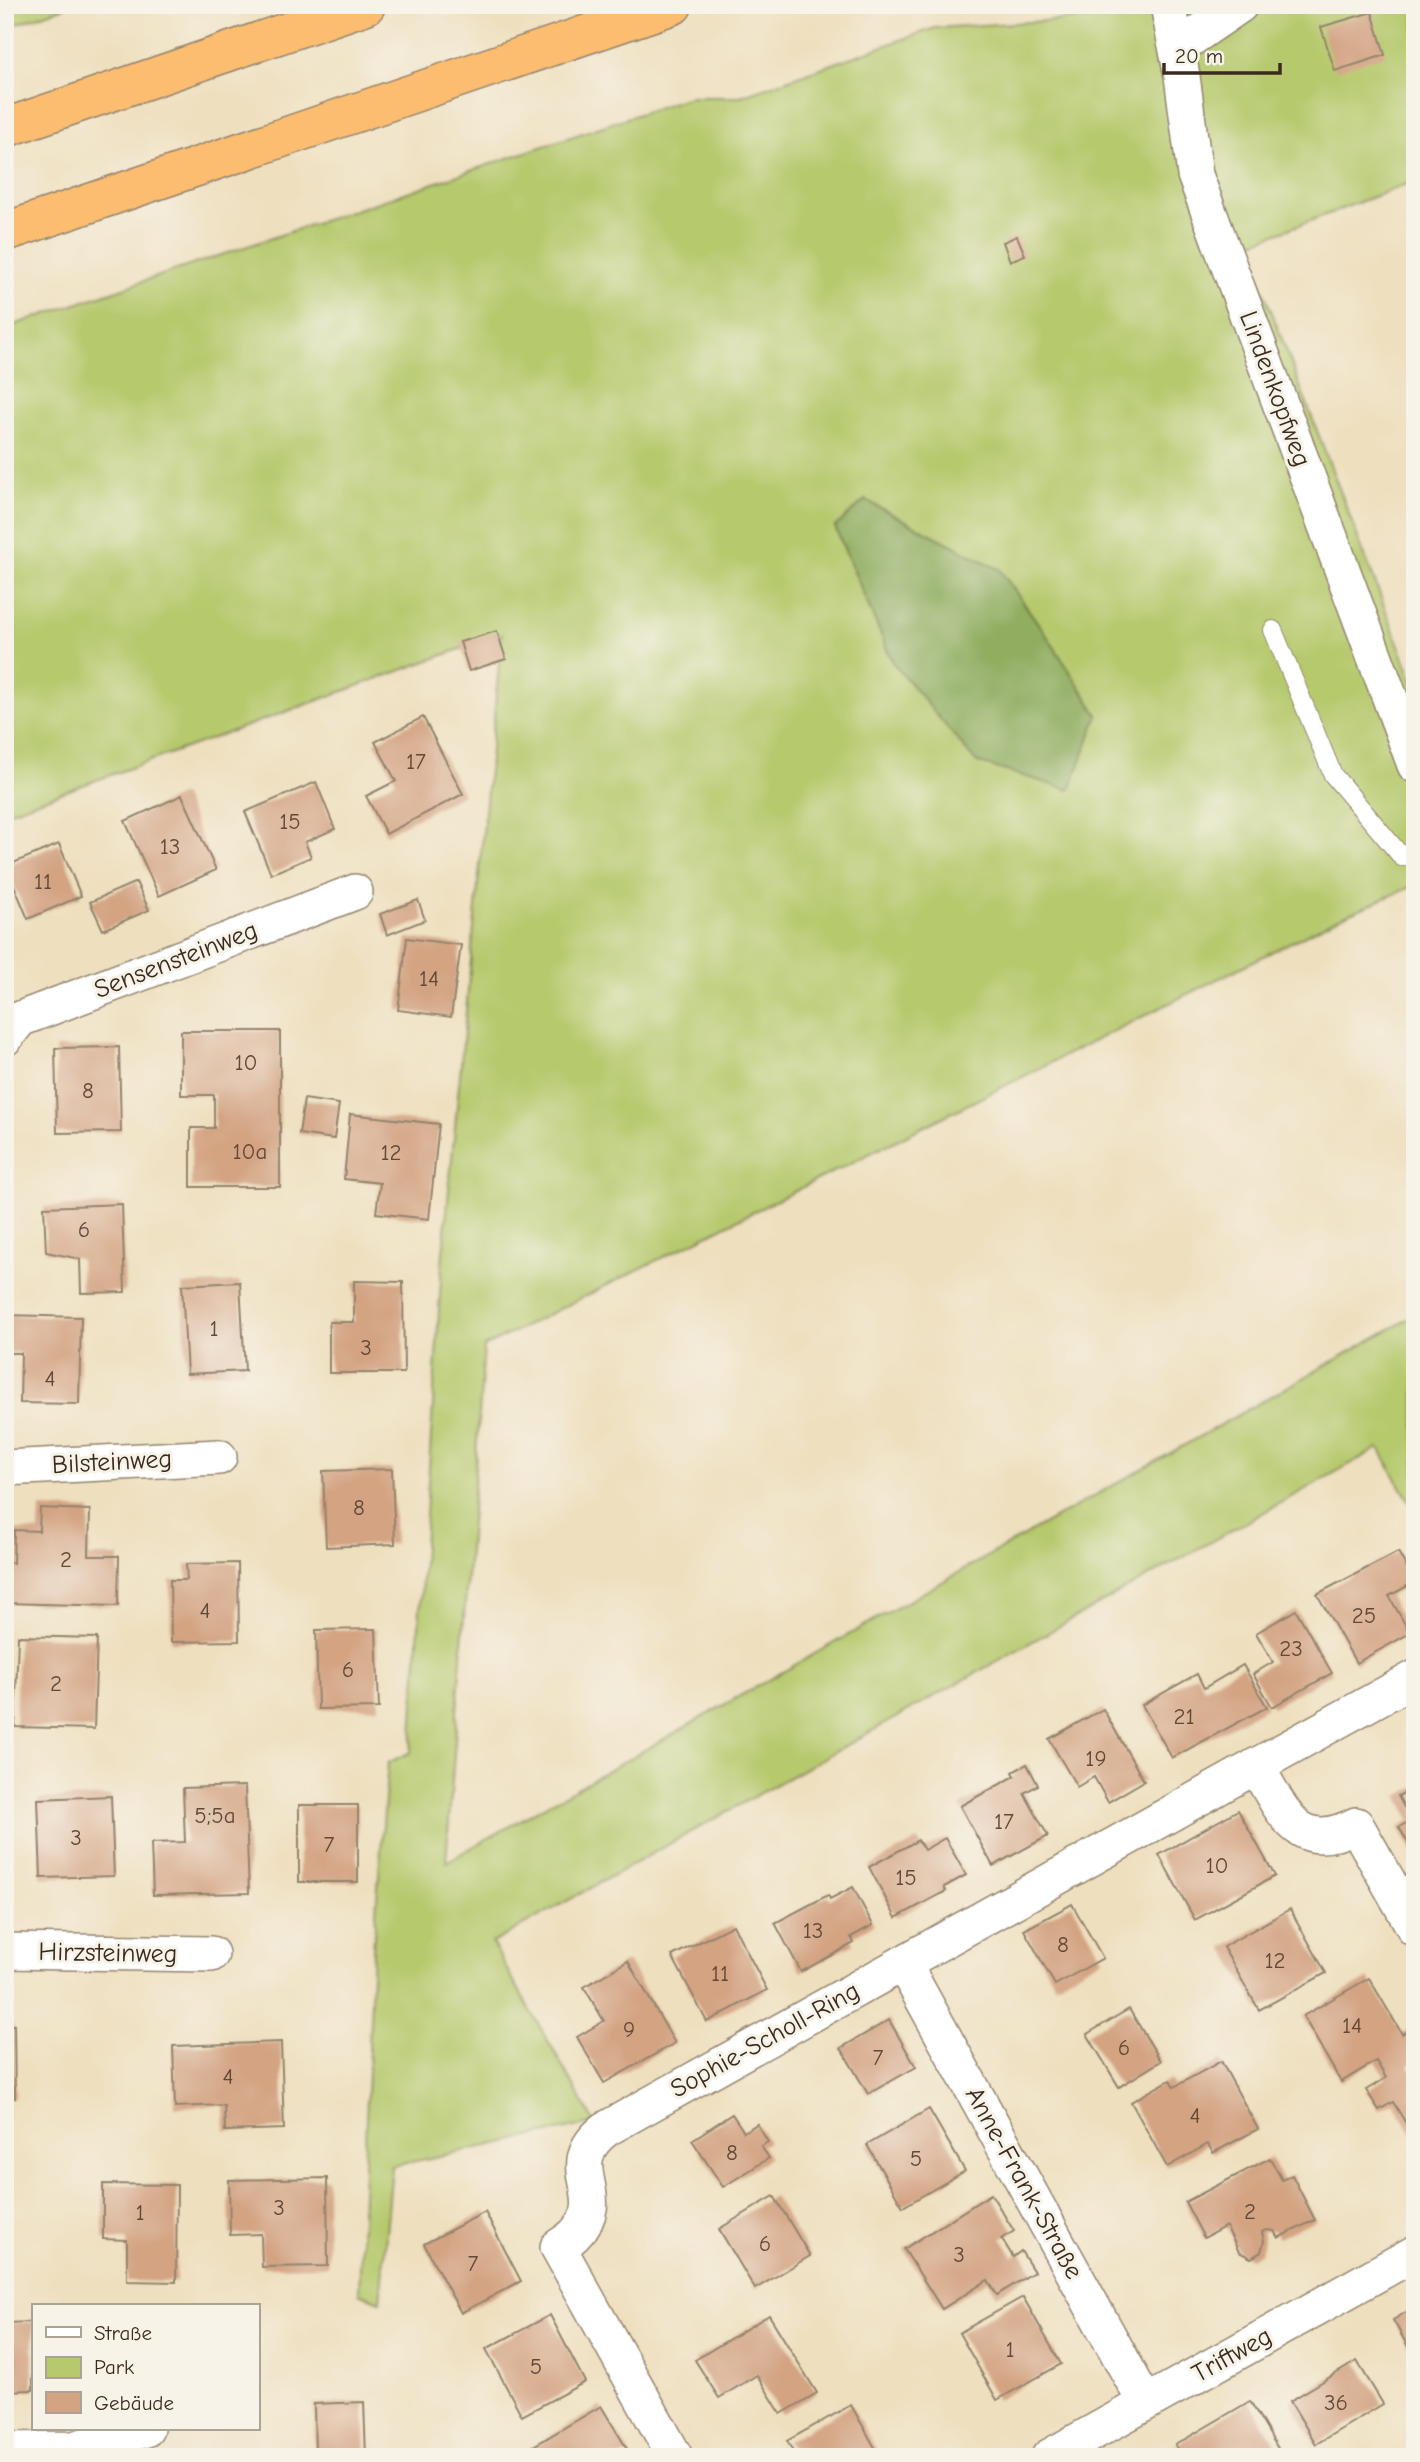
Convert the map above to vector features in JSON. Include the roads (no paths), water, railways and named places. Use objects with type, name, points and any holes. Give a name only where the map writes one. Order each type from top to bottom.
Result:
[{"type":"highway","points":[[5,128],[366,5]]},
{"type":"highway","points":[[5,232],[673,5]]},
{"type":"street","name":"Lindenkopfweg","points":[[1168,5],[1177,48],[1195,175],[1415,765]]},
{"type":"street","points":[[1177,48],[1240,5]]},
{"type":"street","name":"Sensensteinweg","points":[[5,1038],[20,1019],[355,892]]},
{"type":"street","name":"Bilsteinweg","points":[[5,1468],[219,1457]]},
{"type":"street","name":"Sophie-Scholl-Ring","points":[[675,2457],[558,2247],[576,2234],[589,2213],[589,2193],[584,2169],[585,2152],[593,2138],[1415,1678]]},
{"type":"street","points":[[1256,1766],[1295,1826],[1318,1836],[1329,1836],[1356,1825],[1415,1929]]},
{"type":"street","name":"Hirzsteinweg","points":[[5,1951],[211,1954]]},
{"type":"street","name":"Anne-Frank-Straße","points":[[903,1963],[1146,2403]]},
{"type":"street","name":"Triftweg","points":[[1049,2457],[1415,2253]]},
{"type":"street","points":[[5,2450],[73,2449],[142,2430]]},
{"type":"lane","points":[[1273,630],[1333,775],[1402,857],[1415,851]]}]
